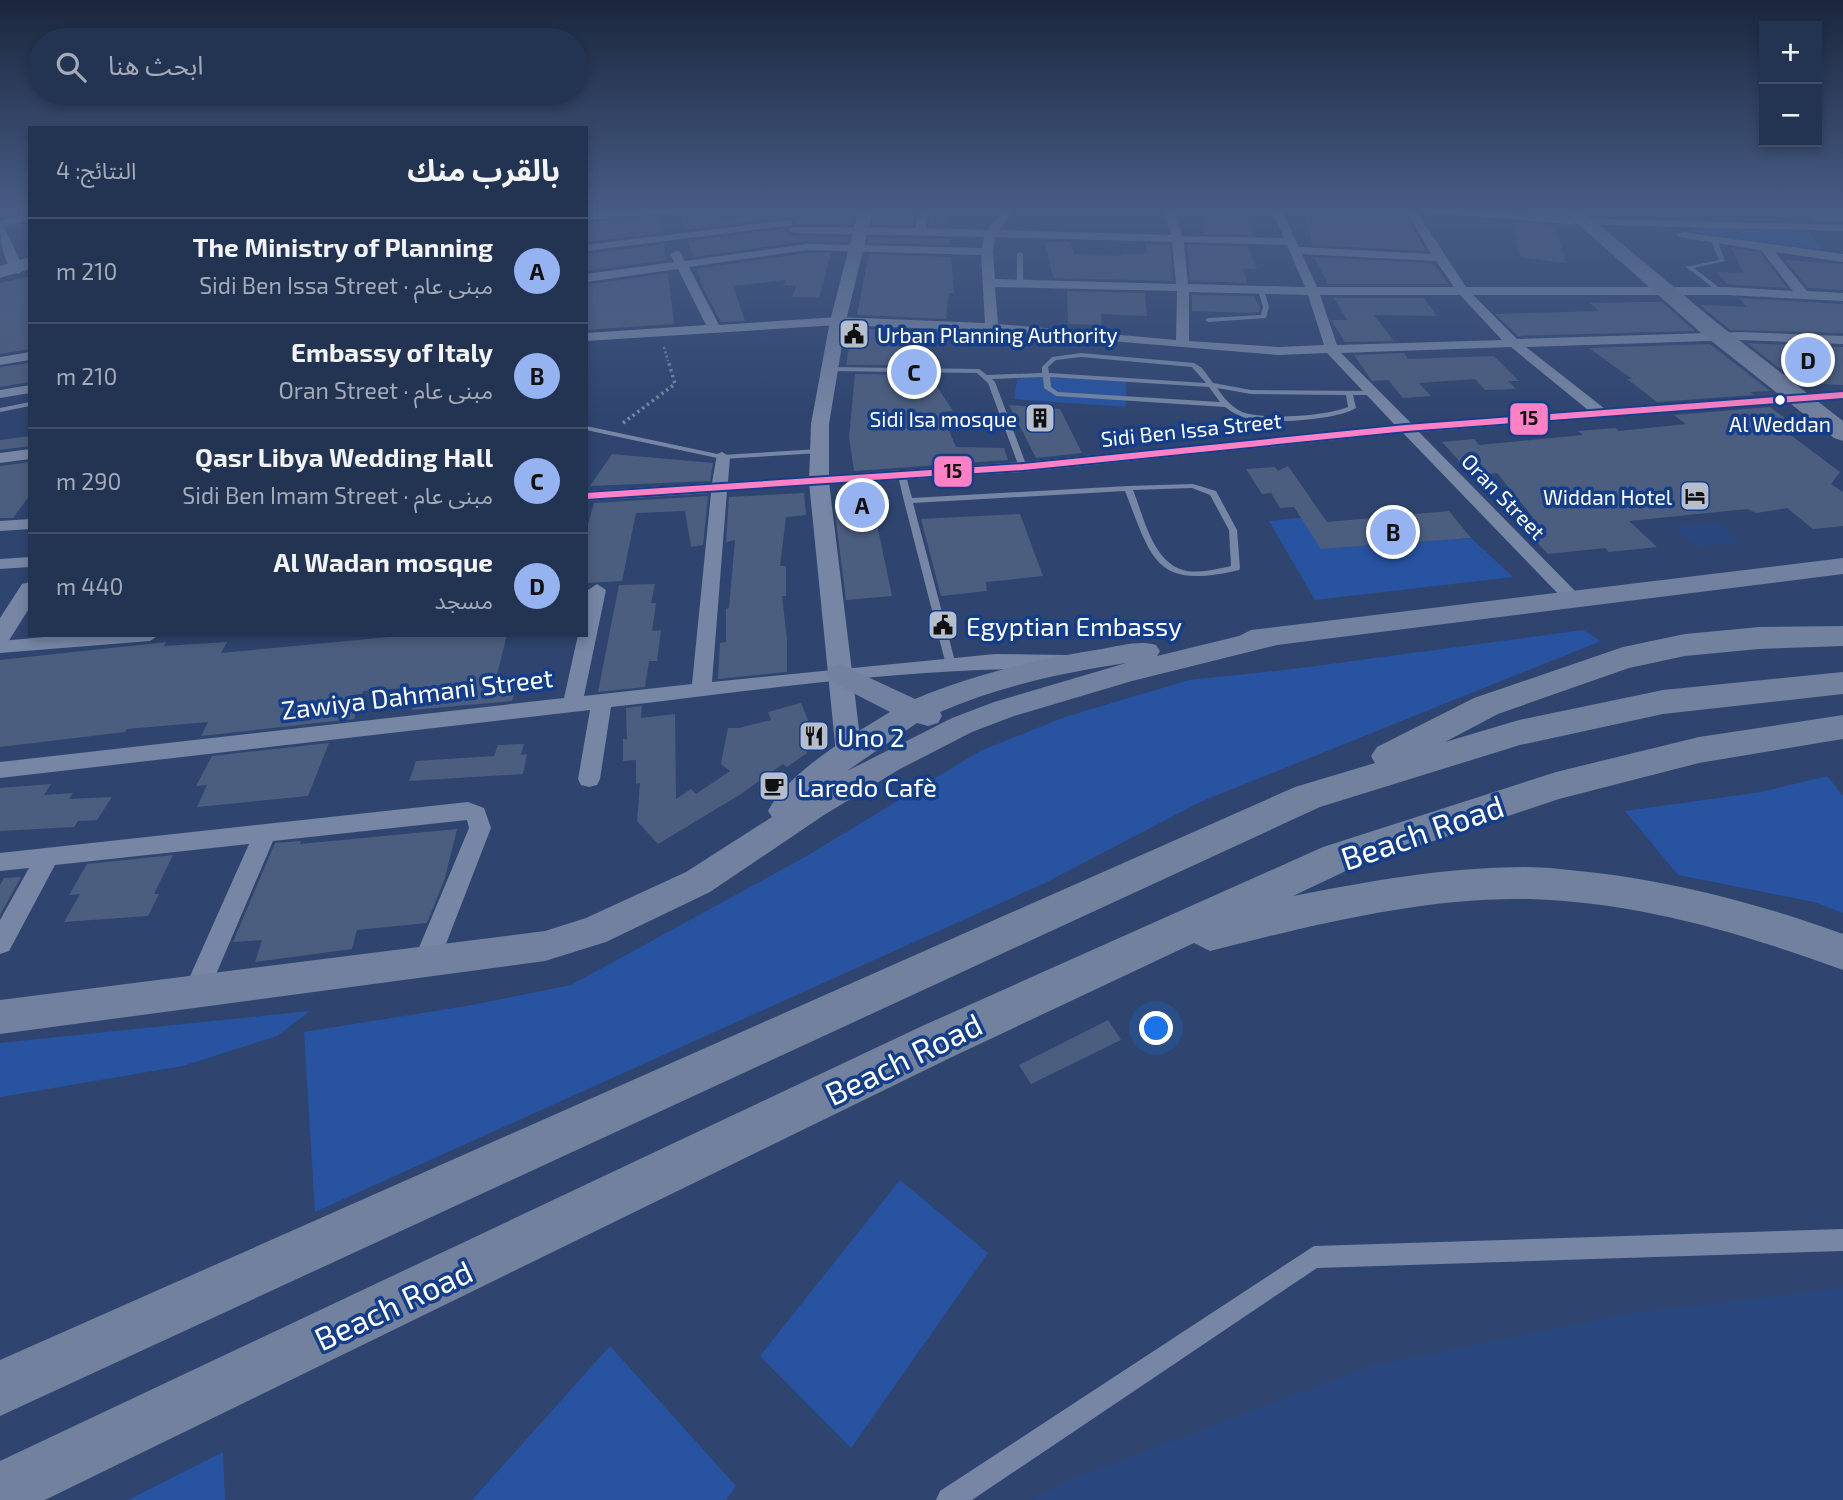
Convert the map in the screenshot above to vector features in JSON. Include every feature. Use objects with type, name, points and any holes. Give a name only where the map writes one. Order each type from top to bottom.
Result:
[{"type":"highway","points":[[1660,279],[1729,336],[1822,397],[1840,424]]},
{"type":"highway","points":[[0,1388],[1308,797],[1486,706],[1623,658],[1685,645],[1759,638],[1843,636]]},
{"type":"highway","points":[[1308,797],[1519,733],[1624,710],[1663,702],[1843,683]]},
{"type":"highway","name":"Beach Road","points":[[0,1491],[1115,957],[1337,858],[1556,786],[1699,751],[1843,727]]},
{"type":"highway","points":[[1115,957],[1292,912],[1445,888],[1526,883],[1620,891],[1710,907],[1843,953]]},
{"type":"main road","points":[[761,838],[800,791],[849,754],[913,712],[996,671],[1843,566]]},
{"type":"main road","points":[[0,1017],[545,946],[594,931],[698,882],[761,838],[889,761],[962,725],[1004,709],[1129,672],[1269,638]]},
{"type":"main road","points":[[996,671],[1004,709]]},
{"type":"main road","points":[[840,674],[913,712],[962,725]]},
{"type":"street","points":[[688,279],[715,330]]},
{"type":"street","points":[[849,279],[838,321],[820,424],[820,482],[849,754]]},
{"type":"street","points":[[989,279],[992,327]]},
{"type":"street","points":[[1182,345],[1183,279]]},
{"type":"street","name":"Oran Street","points":[[1308,279],[1332,351],[1573,600]]},
{"type":"street","points":[[1454,279],[1463,292],[1516,345],[1601,413]]},
{"type":"street","points":[[1790,279],[1803,295]]},
{"type":"street","points":[[989,283],[1313,291],[1720,291],[1843,297]]},
{"type":"street","points":[[588,337],[838,321],[992,327],[1278,351],[1729,336],[1843,340]]},
{"type":"street","points":[[0,361],[28,356]]},
{"type":"street","points":[[0,394],[28,389]]},
{"type":"street","name":"Sidi Ben Issa Street","points":[[588,496],[1023,467],[1406,428],[1822,397]]},
{"type":"street","points":[[0,458],[28,454]]},
{"type":"street","points":[[701,690],[722,457]]},
{"type":"street","points":[[0,526],[28,524]]},
{"type":"street","points":[[0,564],[28,562]]},
{"type":"street","points":[[588,632],[597,590]]},
{"type":"street","points":[[0,636],[28,592]]},
{"type":"street","points":[[0,647],[125,637]]},
{"type":"street","points":[[573,703],[587,637]]},
{"type":"street","name":"Zawiya Dahmani Street","points":[[0,770],[840,674],[951,665],[996,671]]},
{"type":"street","points":[[589,779],[602,700]]},
{"type":"street","points":[[0,862],[468,811],[476,814],[480,828],[426,962]]},
{"type":"street","points":[[196,992],[265,833]]},
{"type":"street","points":[[0,943],[47,858]]},
{"type":"street","points":[[949,1500],[1314,1257],[1843,1240]]},
{"type":"lane","points":[[1020,279],[1020,284]]},
{"type":"lane","points":[[1704,279],[1720,291]]},
{"type":"lane","points":[[1208,320],[1264,317],[1266,307],[1261,290]]},
{"type":"lane","points":[[1226,405],[1056,394],[1048,388],[1045,367],[1054,358],[1081,355],[1194,365],[1226,405],[1238,414],[1266,419],[1342,412],[1352,408],[1349,393]]},
{"type":"lane","points":[[829,369],[979,371],[988,377],[1023,467]]},
{"type":"lane","points":[[988,377],[1045,375],[1212,385],[1251,392],[1373,393]]},
{"type":"lane","points":[[0,410],[28,404]]},
{"type":"lane","points":[[588,428],[722,457],[820,451]]},
{"type":"lane","points":[[902,476],[951,665]]},
{"type":"lane","points":[[908,501],[1128,488],[1193,486],[1213,493],[1233,530],[1236,568],[1213,574],[1178,574],[1160,562],[1128,488]]},
{"type":"path","points":[[611,433],[675,384],[659,333]]},
{"type":"shaded area","points":[[1018,374],[1126,381],[1126,407],[1014,399]]},
{"type":"shaded area","points":[[1306,517],[1322,549],[1471,538],[1513,577],[1315,600],[1269,521]]},
{"type":"shaded area","points":[[1717,522],[1741,542],[1697,547],[1674,527]]},
{"type":"shaded area","points":[[1583,630],[1601,641],[1200,802],[1045,883],[315,1212],[304,1032],[472,1005],[571,985],[805,857],[980,751],[1065,717],[1189,680],[1293,669]]},
{"type":"shaded area","points":[[1827,776],[1843,796],[1843,913],[1814,902],[1678,875],[1625,811],[1761,792]]},
{"type":"shaded area","points":[[310,1011],[277,1036],[183,1066],[0,1097],[0,1043]]},
{"type":"shaded area","points":[[900,1180],[988,1253],[851,1448],[760,1356]]},
{"type":"shaded area","points":[[1843,1288],[1843,1500],[1032,1500],[1069,1480],[1371,1366],[1631,1313]]},
{"type":"shaded area","points":[[610,1346],[736,1486],[726,1500],[472,1500]]},
{"type":"shaded area","points":[[223,1452],[225,1500],[128,1500]]},
{"type":"building","points":[[28,279],[28,349],[0,354],[0,283]]},
{"type":"building","points":[[627,279],[669,279],[674,324],[588,330],[588,285]]},
{"type":"building","points":[[700,279],[824,279],[819,298],[792,297],[796,286],[784,285],[786,280],[733,286],[745,321],[721,322]]},
{"type":"building","points":[[864,279],[953,279],[954,293],[949,293],[946,319],[857,315]]},
{"type":"building","points":[[1093,279],[1173,279],[1173,281]]},
{"type":"building","points":[[1246,279],[1247,283],[1190,281]]},
{"type":"building","points":[[1325,279],[1445,279],[1449,284],[1328,284]]},
{"type":"building","points":[[1722,279],[1780,279],[1787,288],[1727,284]]},
{"type":"building","points":[[1801,279],[1843,279],[1843,290],[1808,288]]},
{"type":"building","points":[[1067,291],[1145,293],[1147,316],[1101,314],[1102,325],[1068,324]]},
{"type":"building","points":[[1192,295],[1254,296],[1260,308],[1259,312],[1250,313],[1192,311]]},
{"type":"building","points":[[1334,298],[1424,298],[1437,316],[1374,315],[1394,341],[1345,342],[1331,320],[1347,320]]},
{"type":"building","points":[[1739,298],[1843,304],[1843,333],[1730,330],[1700,305],[1747,307]]},
{"type":"building","points":[[1662,302],[1695,331],[1518,336],[1495,314],[1599,311],[1590,303]]},
{"type":"building","points":[[852,328],[914,331],[910,365],[846,365]]},
{"type":"building","points":[[1747,343],[1843,347],[1843,385],[1799,383]]},
{"type":"building","points":[[1710,344],[1770,391],[1750,392],[1754,395],[1657,402],[1627,379],[1632,379],[1589,348]]},
{"type":"building","points":[[1404,353],[1408,359],[1494,356],[1519,381],[1508,381],[1516,389],[1485,390],[1475,379],[1419,383],[1431,396],[1403,398],[1388,380],[1372,381],[1354,355]]},
{"type":"building","points":[[28,363],[28,382],[0,387],[0,367]]},
{"type":"building","points":[[855,374],[908,375],[907,382],[934,382],[953,411],[941,412],[956,447],[1004,448],[1008,460],[854,471],[849,437]]},
{"type":"building","points":[[1009,405],[1060,409],[1082,453],[1036,458]]},
{"type":"building","points":[[1770,407],[1802,431],[1788,433],[1840,472],[1831,484],[1843,492],[1843,526],[1813,529],[1787,508],[1756,513],[1747,509],[1629,521],[1657,547],[1609,552],[1605,548],[1548,554],[1524,528],[1540,526],[1497,473],[1472,475],[1442,442],[1474,439],[1479,445],[1583,435],[1578,431],[1615,428],[1619,431],[1686,424],[1674,415]]},
{"type":"building","points":[[28,436],[28,446],[0,450],[0,440]]},
{"type":"building","points":[[612,454],[713,463],[710,481],[590,486]]},
{"type":"building","points":[[28,462],[28,498],[13,518],[0,518],[0,466]]},
{"type":"building","points":[[1288,466],[1327,522],[1449,511],[1471,538],[1321,549],[1294,507],[1280,508],[1271,493],[1262,494],[1246,469],[1275,467],[1278,471]]},
{"type":"building","points":[[804,493],[806,515],[786,517],[780,566],[786,566],[786,596],[782,596],[787,639],[787,672],[718,679],[720,643],[726,642],[726,609],[729,608],[735,540],[726,542],[729,497]]},
{"type":"building","points":[[708,496],[703,545],[691,547],[685,511],[636,513],[622,581],[588,583],[588,524],[594,503]]},
{"type":"building","points":[[872,501],[892,596],[846,600],[834,505]]},
{"type":"building","points":[[1020,514],[1043,576],[986,582],[987,591],[941,596],[921,519]]},
{"type":"building","points":[[655,584],[651,603],[656,603],[652,631],[661,630],[657,661],[649,661],[645,687],[598,692],[619,585]]},
{"type":"building","points":[[389,637],[506,637],[496,679],[519,678],[512,701],[412,710],[420,687],[363,691],[354,719],[201,736],[208,722],[127,729],[125,732],[0,747],[0,660],[166,642],[164,646],[227,642],[221,653]]},
{"type":"building","points":[[801,703],[814,735],[802,738],[807,753],[787,767],[783,764],[741,794],[658,844],[637,821],[640,783],[636,784],[636,760],[623,761],[623,739],[627,739],[626,708],[642,706],[641,718],[675,714],[676,799],[691,789],[696,794],[730,771],[721,764],[728,728],[771,720],[768,712]]},
{"type":"building","points":[[329,743],[308,796],[197,807],[207,785],[196,786],[212,756]]},
{"type":"building","points":[[524,744],[521,755],[527,754],[523,774],[409,781],[416,761],[494,756],[498,745]]},
{"type":"building","points":[[51,784],[44,795],[73,793],[69,799],[112,797],[97,820],[78,821],[74,827],[0,831],[0,788]]},
{"type":"building","points":[[457,829],[445,878],[427,923],[357,930],[352,949],[255,962],[262,940],[233,942],[275,843],[301,841],[300,844]]},
{"type":"building","points":[[173,855],[154,894],[159,894],[148,916],[64,922],[80,894],[69,895],[87,864]]},
{"type":"building","points":[[21,877],[0,915],[0,885],[4,878]]},
{"type":"building","points":[[1108,1020],[1121,1040],[1031,1084],[1019,1065]]},
{"type":"transit line","name":"15","points":[[588,496],[1023,467],[1406,428],[1843,395]]},
{"type":"place","name":"Urban Planning Authority","points":[[854,334]]},
{"type":"place","name":"Al Wadan mosque","points":[[1808,360]]},
{"type":"place","name":"Qasr Libya Wedding Hall","points":[[914,372]]},
{"type":"place","name":"Al Weddan","points":[[1780,400]]},
{"type":"place","name":"Sidi Isa mosque","points":[[1040,418]]},
{"type":"place","name":"Widdan Hotel","points":[[1695,496]]},
{"type":"place","name":"The Ministry of Planning","points":[[862,505]]},
{"type":"place","name":"Embassy of Italy","points":[[1393,532]]},
{"type":"place","name":"Egyptian Embassy","points":[[943,625]]},
{"type":"place","name":"Uno 2","points":[[814,736]]},
{"type":"place","name":"Laredo Cafè","points":[[774,786]]}]
